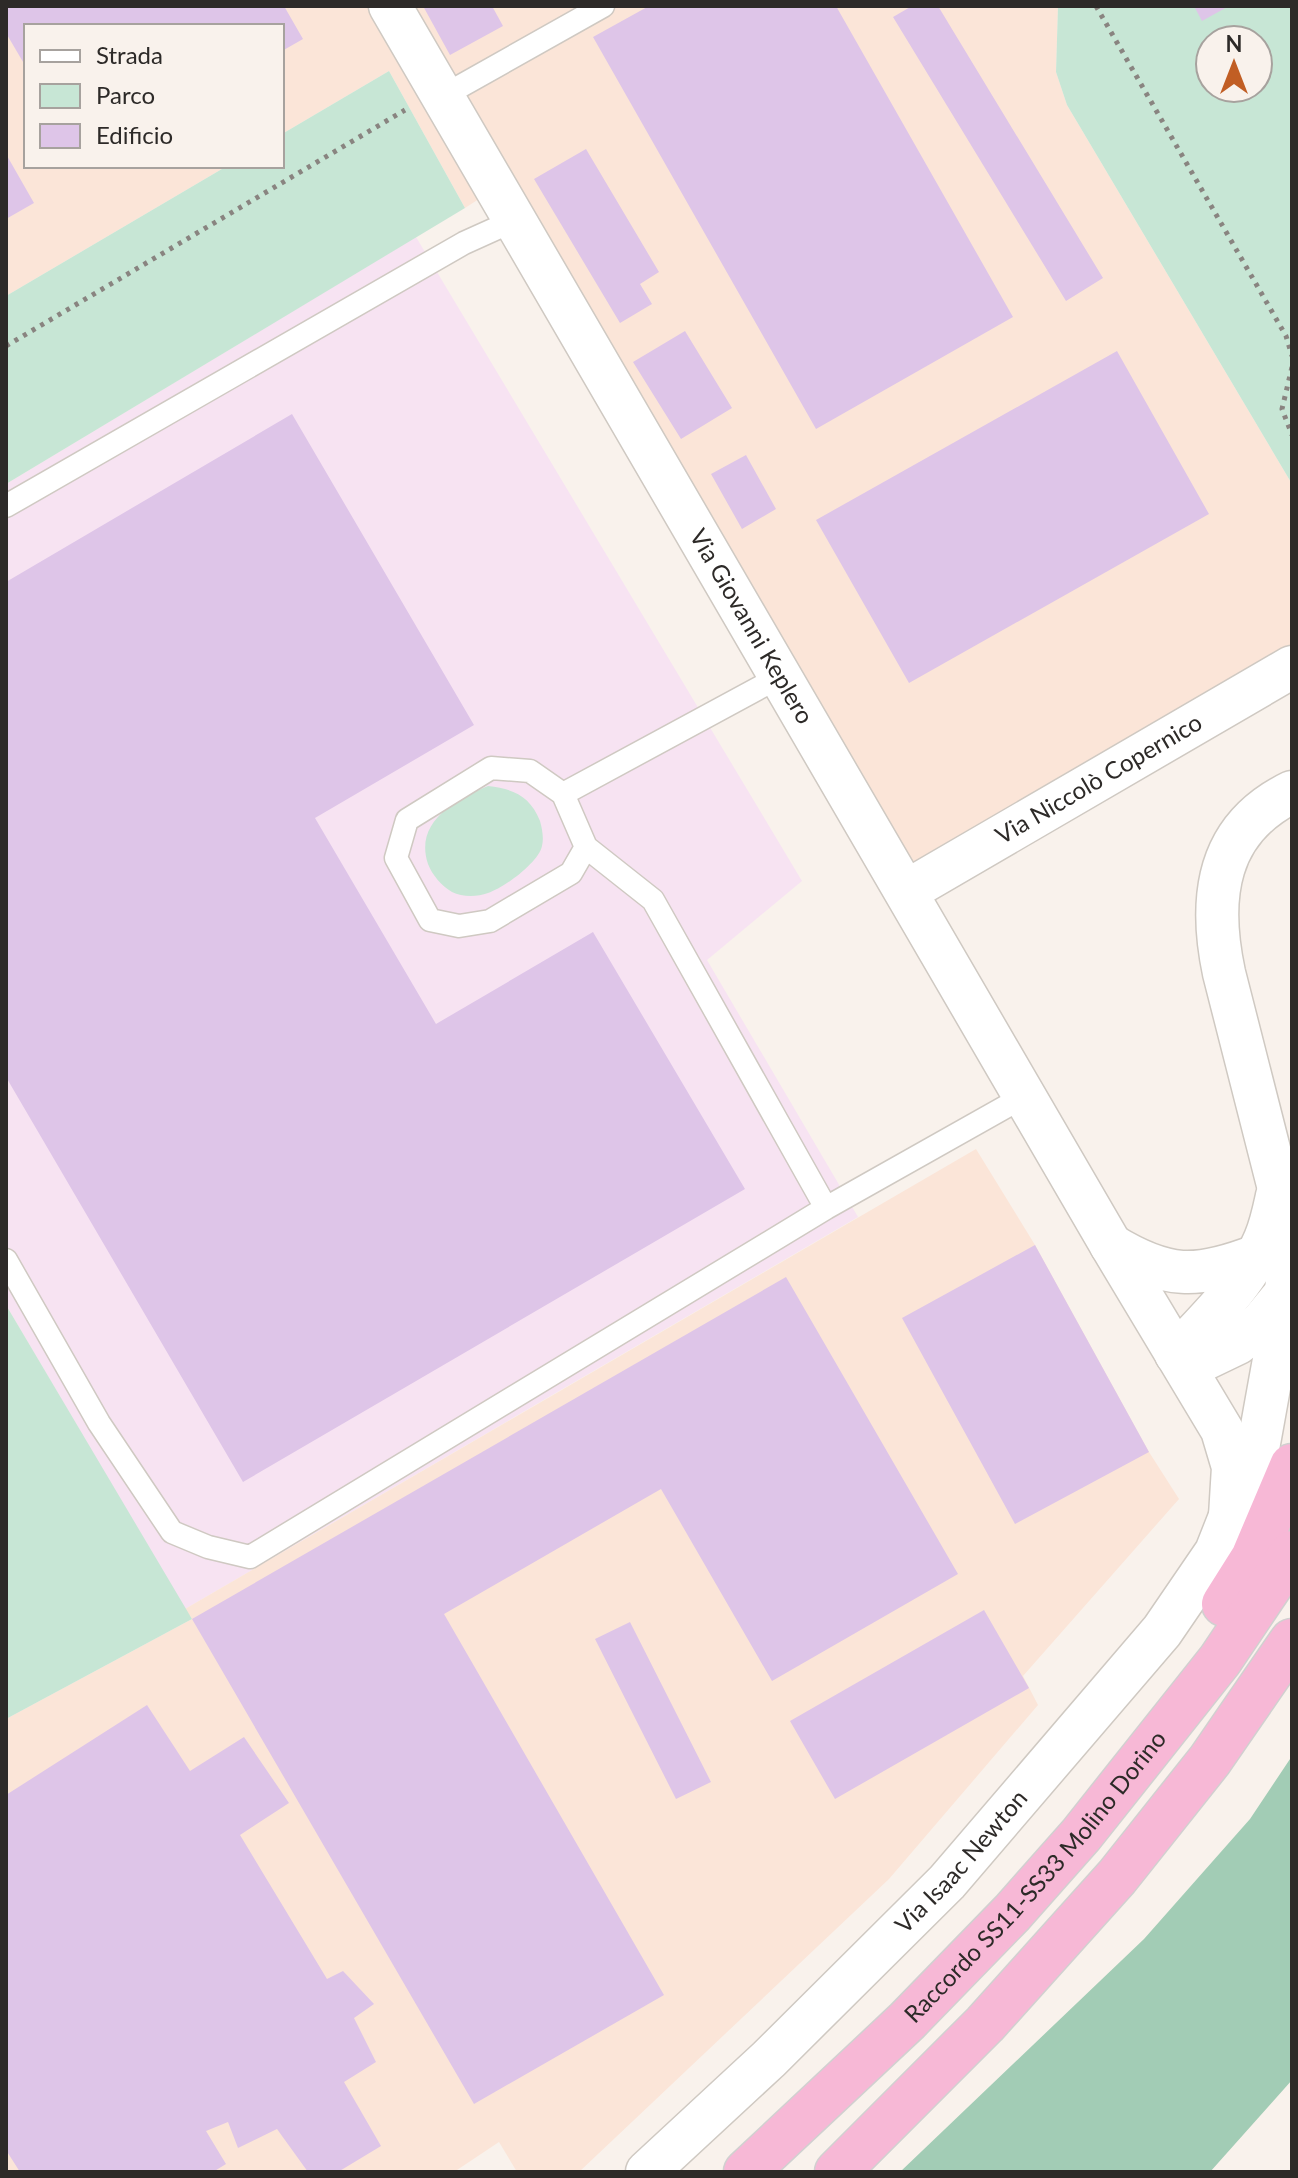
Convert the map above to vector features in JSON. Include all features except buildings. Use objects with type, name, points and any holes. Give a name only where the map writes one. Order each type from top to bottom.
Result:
[{"type":"highway","points":[[1081,1835],[1253,1558],[1292,1466]]},
{"type":"highway","name":"Raccordo SS11-SS33 Molino Dorino","points":[[746,2172],[907,2021],[1012,1913],[1081,1835],[1220,1660],[1292,1553]]},
{"type":"highway","points":[[837,2172],[985,2024],[1117,1877],[1210,1760],[1292,1641]]},
{"type":"highway","points":[[1210,1760],[1292,1690]]},
{"type":"street","name":"Via Giovanni Keplero","points":[[390,6],[1111,1245],[1222,1430],[1233,1467],[1230,1516]]},
{"type":"street","name":"Via Niccolò Copernico","points":[[907,891],[1292,667]]},
{"type":"street","name":"Via Isaac Newton","points":[[647,2172],[769,2059],[947,1882],[1162,1631],[1216,1552],[1259,1443],[1286,1293],[1289,1238],[1279,1187],[1224,973],[1217,938],[1216,911],[1224,864],[1246,825],[1292,792]]},
{"type":"street","points":[[1181,1361],[1256,1256],[1268,1231],[1279,1187]]},
{"type":"street","points":[[1111,1245],[1147,1265],[1178,1273],[1227,1267],[1256,1256]]},
{"type":"street","points":[[1181,1361],[1238,1343],[1262,1322],[1286,1293]]},
{"type":"lane","points":[[439,90],[603,6]]},
{"type":"lane","points":[[6,506],[464,243],[515,220]]},
{"type":"lane","points":[[563,794],[781,676]]},
{"type":"lane","points":[[586,847],[571,873],[490,921],[459,926],[430,920],[396,858],[407,820],[491,768],[530,771],[563,794],[586,847],[653,900],[826,1208]]},
{"type":"lane","points":[[6,1260],[99,1423],[172,1532],[208,1547],[250,1557],[826,1208],[1025,1096]]},
{"type":"path","points":[[1096,6],[1286,336],[1292,356]]},
{"type":"path","points":[[6,346],[439,90]]},
{"type":"path","points":[[1292,367],[1282,409],[1292,435]]},
{"type":"shaded area","points":[[6,6],[1058,6],[1056,72],[1067,105],[1292,484],[1292,667],[907,891],[496,188],[465,208],[389,71],[284,133],[284,24],[24,24],[24,168],[224,168],[6,296]]},
{"type":"shaded area","points":[[416,237],[802,881],[707,960],[858,1217],[185,1609],[6,1305],[6,484]]},
{"type":"shaded area","points":[[976,1149],[1035,1245],[1149,1452],[1179,1499],[1023,1676],[1038,1705],[889,1879],[579,2172],[517,2172],[499,2142],[454,2172],[6,2172],[6,1719],[192,1619],[185,1609]]},
{"type":"green space","points":[[1058,6],[1292,6],[1292,484],[1067,105],[1056,72]]},
{"type":"green space","points":[[389,71],[465,208],[6,484],[6,296],[224,168],[284,168],[284,133]]},
{"type":"green space","points":[[488,786],[520,795],[531,805],[541,824],[542,846],[528,867],[503,886],[479,895],[456,894],[441,883],[428,864],[425,849],[427,836],[440,814]]},
{"type":"green space","points":[[6,1305],[192,1619],[6,1719]]},
{"type":"green space","points":[[1292,1756],[1292,2080],[1210,2172],[900,2172],[1144,1939],[1250,1819]]}]
